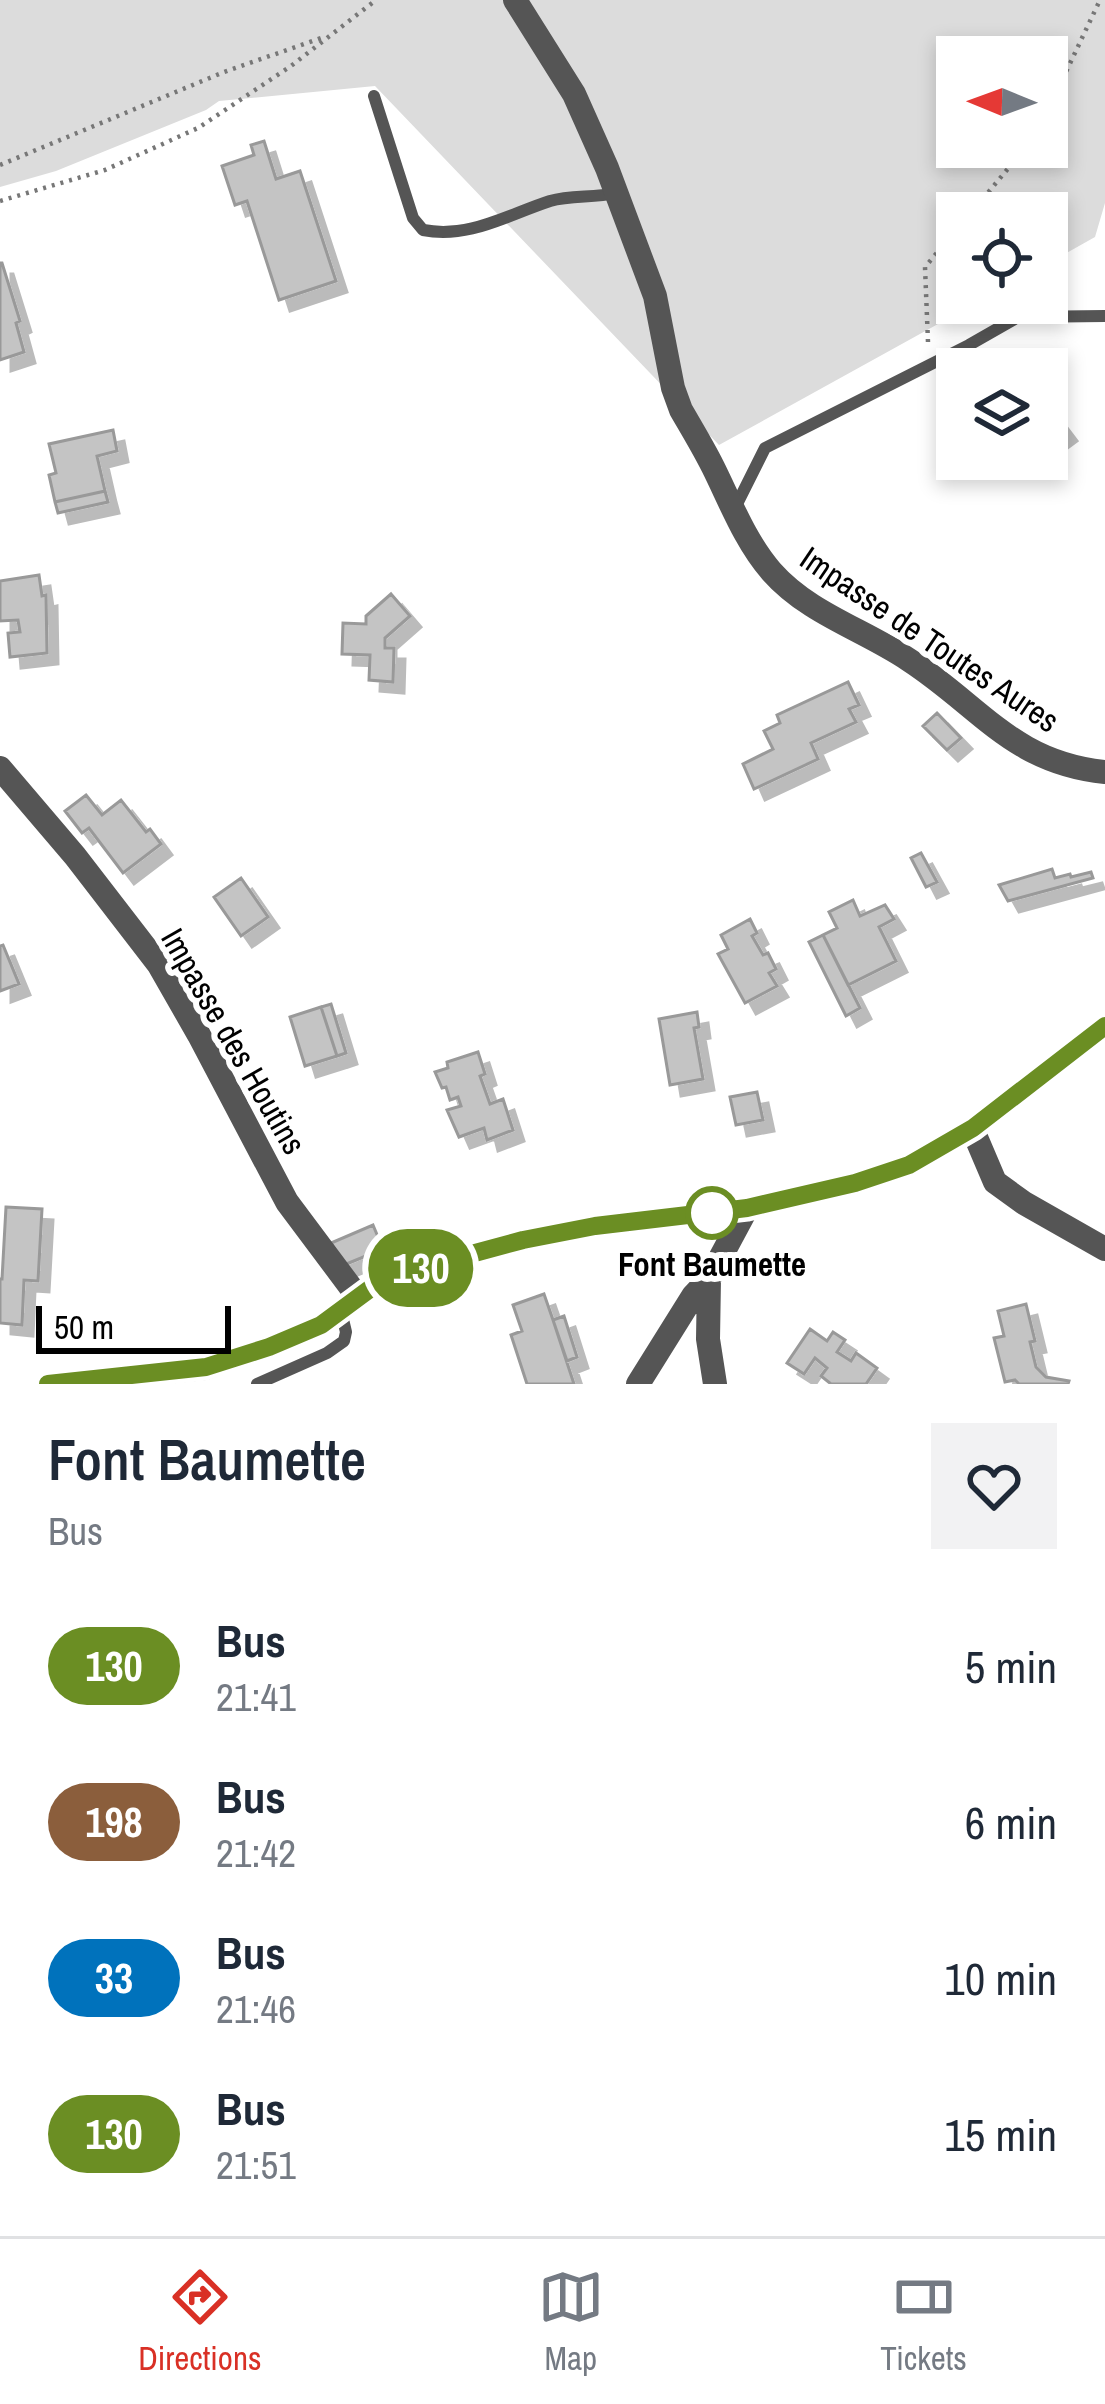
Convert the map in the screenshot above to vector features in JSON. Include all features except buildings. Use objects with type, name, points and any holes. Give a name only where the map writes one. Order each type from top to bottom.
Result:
[{"type":"street","name":"Impasse de Toutes Aures","points":[[515,0],[574,94],[616,193],[655,296],[681,410],[770,569],[811,606],[916,664],[1020,746],[1074,769],[1105,772]]},
{"type":"street","name":"Impasse des Houtins","points":[[0,769],[75,856],[158,965],[287,1202],[349,1304]]},
{"type":"street","points":[[48,1384],[206,1367],[321,1325],[386,1277],[595,1226],[747,1208],[909,1165],[973,1128],[1105,1026]]},
{"type":"street","points":[[973,1128],[995,1182],[1105,1250]]},
{"type":"street","points":[[638,1384],[693,1296],[709,1279],[747,1208]]},
{"type":"street","points":[[709,1279],[708,1340],[715,1384]]},
{"type":"lane","points":[[374,96],[412,218],[423,230],[468,231],[554,200],[616,193]]},
{"type":"lane","points":[[734,510],[765,448],[1018,317],[1105,316]]},
{"type":"lane","points":[[257,1384],[328,1353],[344,1341],[349,1304]]},
{"type":"path","points":[[0,201],[105,170],[197,128],[291,66],[376,0]]},
{"type":"path","points":[[1068,68],[1100,0]]},
{"type":"path","points":[[0,165],[224,72],[333,34]]},
{"type":"path","points":[[989,192],[1009,168]]},
{"type":"path","points":[[928,366],[925,267],[936,254]]},
{"type":"shaded area","points":[[0,0],[1105,0],[1105,203],[1095,237],[1068,252],[1068,192],[936,192],[938,324],[719,445],[375,86],[219,101],[56,171],[0,187]]},
{"type":"bus line","name":"130","points":[[48,1384],[206,1367],[321,1325],[386,1277],[595,1226],[747,1208],[909,1165],[973,1128],[1105,1026]]},
{"type":"place","name":"Font Baumette","points":[[712,1213]]}]
